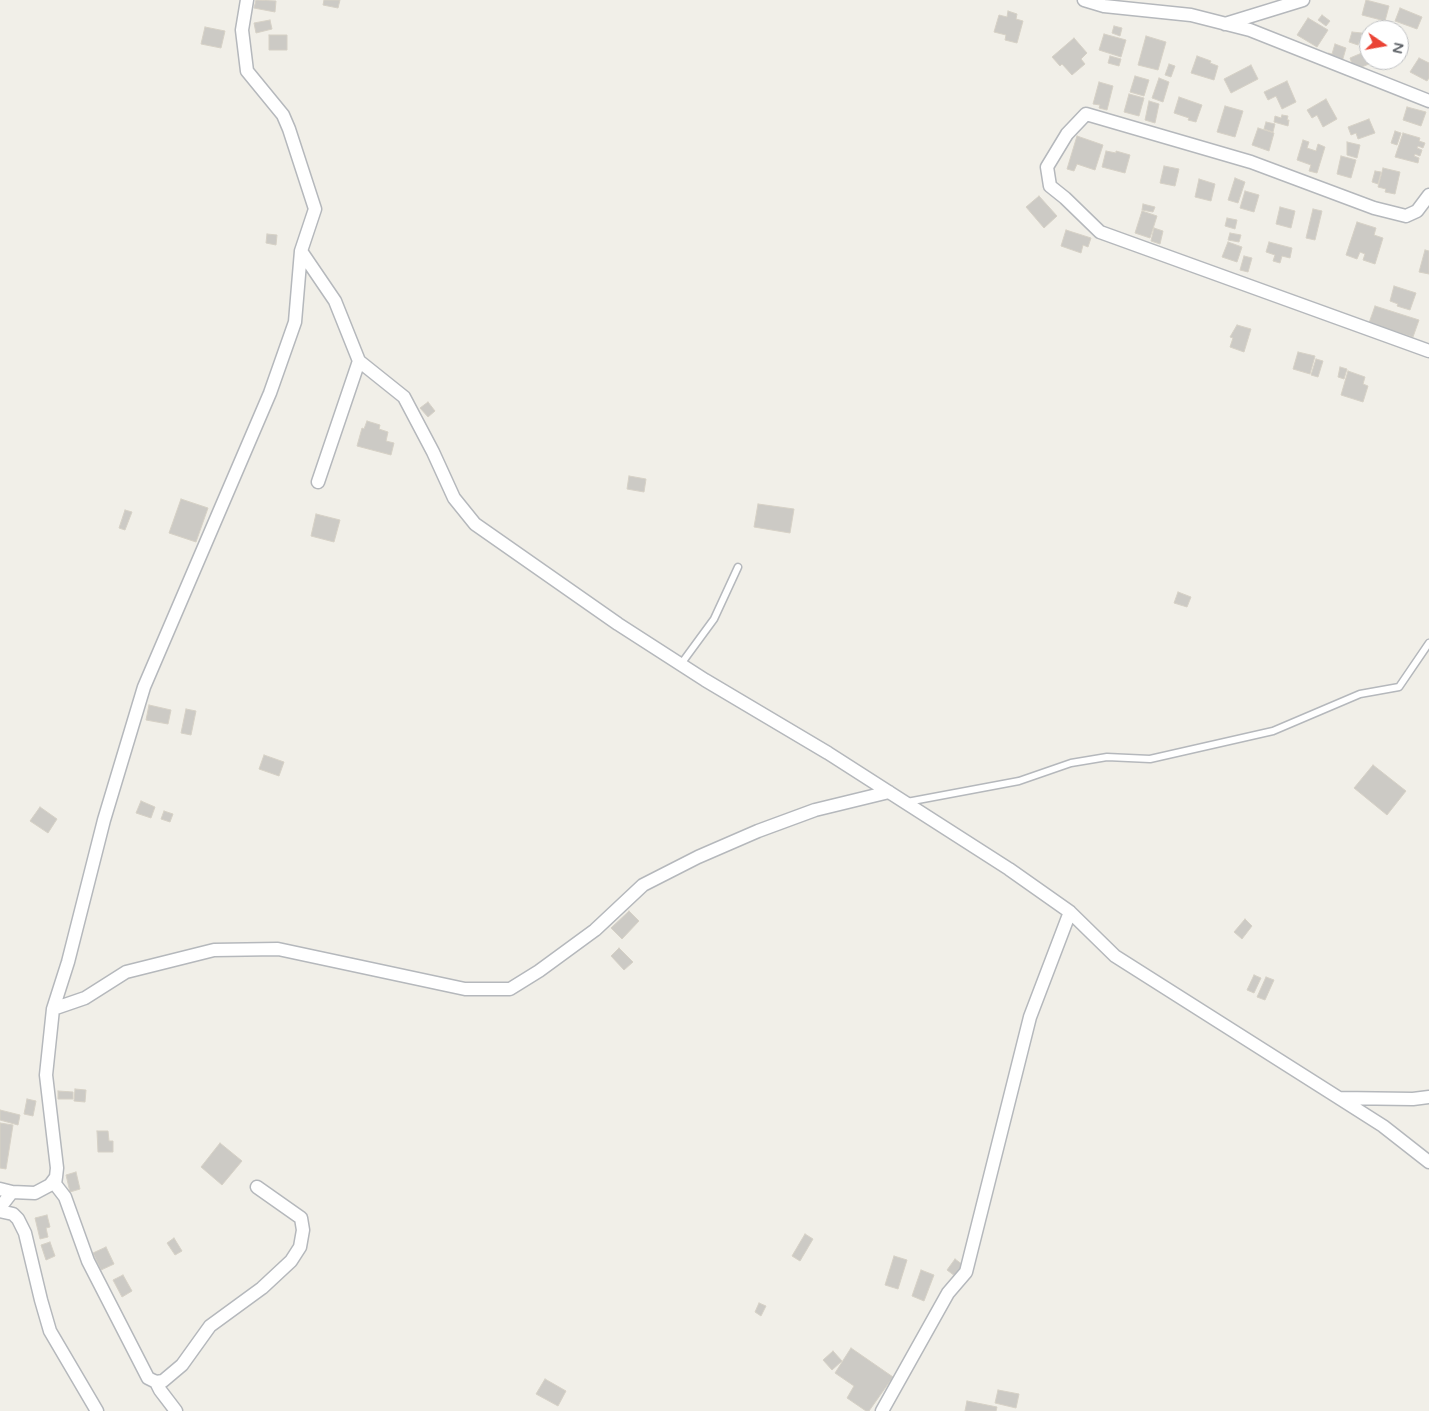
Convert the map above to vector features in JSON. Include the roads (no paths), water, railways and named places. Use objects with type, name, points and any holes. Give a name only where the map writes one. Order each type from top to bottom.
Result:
[{"type":"street","points":[[247,0],[242,30],[247,71],[283,114],[290,129],[315,209],[301,251],[295,322],[270,393],[144,687],[104,820],[68,962],[53,1009],[46,1075],[57,1168],[55,1184],[65,1198],[88,1261],[148,1378],[156,1382],[163,1381],[182,1365],[210,1326],[262,1288],[291,1261],[300,1247],[303,1230],[301,1218],[256,1187]]},
{"type":"street","points":[[1084,0],[1104,6],[1191,15],[1250,30],[1429,102]]},
{"type":"street","points":[[1224,24],[1304,0]]},
{"type":"street","points":[[1429,195],[1417,210],[1406,216],[1374,208],[1251,162],[1086,114],[1066,134],[1047,167],[1050,186],[1100,232],[1429,351]]},
{"type":"street","points":[[301,251],[335,301],[359,361],[404,397],[433,452],[454,498],[475,524],[618,624],[828,753],[1009,869],[1070,912],[1115,956],[1383,1126],[1429,1162]]},
{"type":"street","points":[[318,482],[359,361]]},
{"type":"street","points":[[53,1009],[85,998],[126,972],[214,950],[278,949],[465,989],[510,989],[539,971],[595,930],[643,885],[698,857],[758,830],[815,810],[889,792]]},
{"type":"street","points":[[882,1411],[948,1292],[966,1272],[1030,1016],[1070,912]]},
{"type":"street","points":[[1339,1098],[1413,1099],[1429,1097]]},
{"type":"street","points":[[56,1177],[50,1185],[35,1193],[6,1191],[0,1211],[13,1214],[25,1232],[50,1331],[97,1411]]},
{"type":"street","points":[[156,1382],[176,1411]]},
{"type":"lane","points":[[681,664],[714,619],[738,568]]},
{"type":"lane","points":[[906,803],[1019,780],[1071,763],[1107,757],[1150,759],[1273,731],[1360,694],[1399,687],[1429,644]]}]
